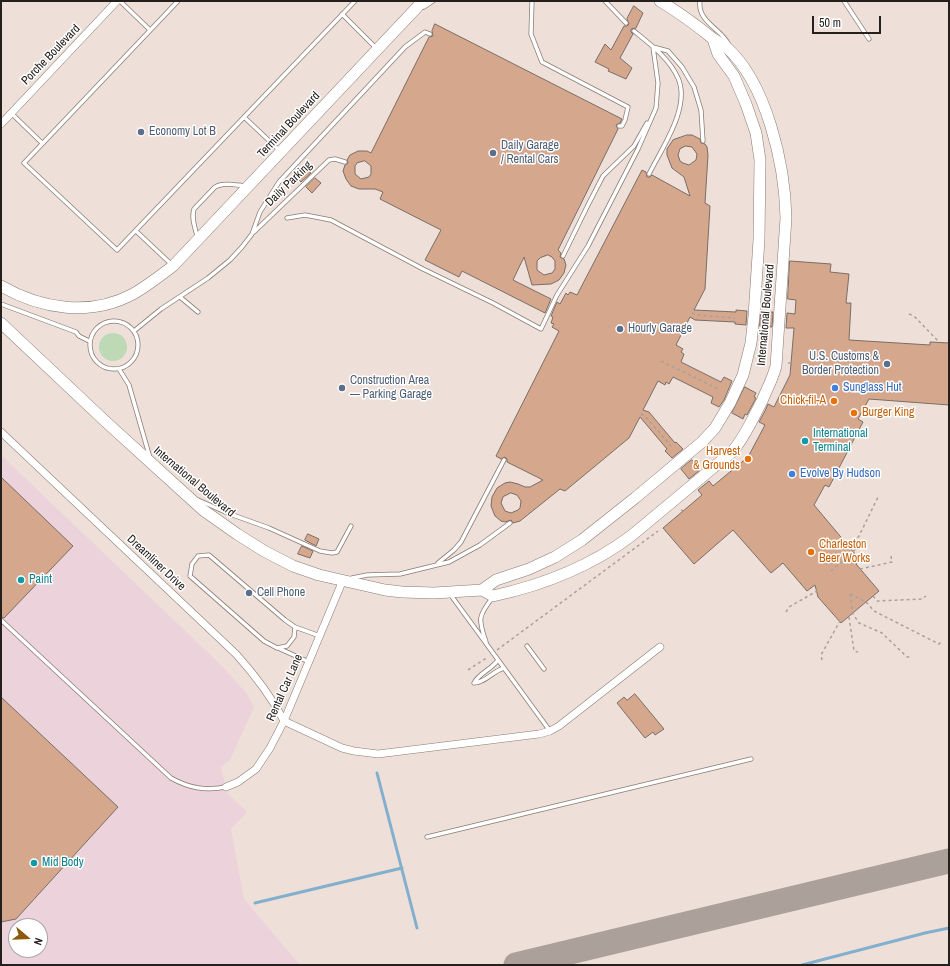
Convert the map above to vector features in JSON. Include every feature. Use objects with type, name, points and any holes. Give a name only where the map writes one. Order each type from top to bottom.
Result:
[{"type":"main road","name":"Terminal Boulevard","points":[[173,266],[423,1]]},
{"type":"main road","name":"International Boulevard","points":[[493,596],[535,585],[564,574],[591,562],[631,536],[736,447],[751,423],[773,378],[777,361],[786,228],[786,198],[777,145],[758,94],[749,75],[734,55],[725,46],[713,39],[691,21],[660,1]]},
{"type":"main road","name":"International Boulevard","points":[[1,323],[184,493],[218,522],[264,551],[318,576],[343,580],[380,589],[402,592],[449,593],[482,590],[496,580],[529,570],[554,557],[582,540],[635,498],[702,442],[721,419],[738,387],[747,365],[754,322],[759,240],[760,160],[756,133],[746,104],[734,76],[718,54],[713,39]]},
{"type":"main road","points":[[1,286],[25,298],[50,306],[64,308],[88,307],[106,304],[129,296],[173,266]]},
{"type":"main road","points":[[482,590],[493,596]]},
{"type":"street","name":"Porche Boulevard","points":[[1,124],[119,1]]},
{"type":"street","name":"Dreamliner Drive","points":[[1,432],[236,654],[271,698],[284,721]]},
{"type":"street","name":"Rental Car Lane","points":[[226,787],[238,782],[256,769],[270,748],[284,721],[343,580]]},
{"type":"street","points":[[284,721],[342,748],[378,754],[530,736],[550,731],[559,726],[660,647]]},
{"type":"lane","points":[[119,1],[150,30]]},
{"type":"lane","points":[[178,1],[24,163],[117,250],[355,1]]},
{"type":"lane","points":[[405,20],[432,1]]},
{"type":"lane","points":[[532,1],[531,34],[542,62],[628,107],[625,120],[622,126],[619,126]]},
{"type":"lane","points":[[605,1],[626,22]]},
{"type":"lane","points":[[700,1],[701,12],[704,18],[727,40],[734,55]]},
{"type":"lane","points":[[844,1],[869,39]]},
{"type":"lane","points":[[342,14],[378,49]]},
{"type":"lane","points":[[634,31],[665,59],[675,73],[680,84],[681,96],[678,117],[649,174]]},
{"type":"lane","points":[[134,331],[161,310],[208,278],[230,260],[252,234],[260,212],[279,182],[405,47],[425,32],[430,34]]},
{"type":"lane","points":[[287,218],[305,215],[331,220],[541,329],[557,295],[588,246],[638,149],[656,108],[658,83],[653,47]]},
{"type":"lane","points":[[653,47],[668,52],[682,67],[694,87],[701,110],[702,141]]},
{"type":"lane","points":[[563,256],[604,176],[634,146],[656,108]]},
{"type":"lane","points":[[11,113],[42,143]]},
{"type":"lane","points":[[244,117],[281,152]]},
{"type":"lane","name":"Daily Parking","points":[[252,234],[329,160],[335,159],[345,162]]},
{"type":"lane","points":[[198,239],[192,218],[193,212],[214,187],[224,184],[249,186]]},
{"type":"lane","points":[[136,231],[173,266]]},
{"type":"lane","points":[[180,297],[198,312]]},
{"type":"lane","points":[[1,304],[71,330],[90,341]]},
{"type":"lane","points":[[114,320],[122,322],[129,325],[134,331],[138,346],[137,354],[126,366],[118,369],[110,369],[102,366],[96,361],[92,354],[90,341],[94,331],[106,322],[114,320]]},
{"type":"lane","points":[[118,369],[129,385],[152,464]]},
{"type":"lane","points":[[436,565],[447,557],[461,542],[504,460]]},
{"type":"lane","points":[[184,493],[230,514],[269,528],[320,551],[337,552],[340,549],[351,526]]},
{"type":"lane","points":[[343,580],[368,575],[400,574],[448,562],[467,553],[493,537],[510,523]]},
{"type":"lane","points":[[309,662],[264,641],[190,576],[192,564],[198,556],[209,555],[295,627],[320,636]]},
{"type":"lane","points":[[449,593],[550,731]]},
{"type":"lane","points":[[487,645],[480,620],[483,608],[493,596]]},
{"type":"lane","points":[[1,620],[171,778],[191,787],[203,789],[226,787]]},
{"type":"lane","points":[[277,648],[287,646],[294,638],[295,627]]},
{"type":"lane","points":[[527,646],[544,669]]},
{"type":"lane","points":[[498,660],[493,666],[477,678],[474,683],[480,683],[504,668]]},
{"type":"lane","points":[[428,837],[751,759]]},
{"type":"path","points":[[692,313],[697,315],[735,318]]},
{"type":"path","points":[[908,314],[914,316],[939,342]]},
{"type":"path","points":[[661,361],[718,389]]},
{"type":"path","points":[[641,414],[646,416],[671,446]]},
{"type":"path","points":[[831,571],[858,547],[854,542],[859,536],[879,495]]},
{"type":"path","points":[[468,670],[493,654],[658,531]]},
{"type":"path","points":[[860,569],[892,562],[891,556]]},
{"type":"path","points":[[786,612],[789,606],[817,591]]},
{"type":"path","points":[[910,657],[907,657],[882,633],[859,623],[853,614],[850,594],[866,602],[874,611],[940,644],[942,642]]},
{"type":"path","points":[[873,596],[877,601],[922,599],[926,596]]},
{"type":"path","points":[[849,618],[854,651],[858,652]]},
{"type":"path","points":[[822,660],[821,655],[840,621]]},
{"type":"shaded area","points":[[1,455],[222,666],[247,694],[254,707],[230,760],[221,767],[227,793],[247,812],[231,829],[244,899],[300,965],[1,965]]},
{"type":"green space","points":[[113,333],[119,334],[123,337],[126,341],[126,353],[123,357],[119,360],[113,361],[107,360],[103,357],[100,353],[99,347],[100,341],[103,337],[107,334]]},
{"type":"building","points":[[634,6],[643,13],[636,28],[631,29],[633,34],[620,58],[632,68],[626,79],[608,71],[609,69],[595,62],[605,44],[611,50],[624,26],[629,24],[627,19]]},
{"type":"building","name":"Daily Garage / Rental Cars","points":[[435,24],[622,119],[620,123],[616,125],[618,129],[558,250],[561,253],[560,257],[564,259],[566,265],[564,273],[559,280],[551,284],[532,285],[524,257],[513,280],[551,299],[545,313],[462,271],[459,277],[425,260],[441,230],[380,199],[383,192],[375,189],[359,189],[351,186],[346,179],[343,171],[345,165],[348,163],[347,160],[350,155],[358,151],[367,151],[371,153],[429,37],[433,36],[432,31]],"holes":[[[365,161],[371,166],[371,174],[369,177],[361,179],[355,174],[355,166],[357,163]],[[548,255],[555,261],[555,269],[552,273],[544,275],[537,270],[537,261]]]},
{"type":"building","name":"Hourly Garage","points":[[687,135],[692,135],[700,139],[701,143],[705,144],[708,155],[705,203],[710,206],[705,289],[694,310],[736,312],[736,310],[747,311],[746,325],[735,324],[735,322],[695,320],[690,317],[676,345],[683,349],[681,352],[684,354],[681,362],[721,382],[724,377],[732,381],[724,400],[719,407],[711,403],[713,397],[673,377],[669,384],[666,382],[665,385],[658,381],[643,410],[649,412],[675,443],[676,442],[683,449],[672,458],[665,451],[667,449],[640,417],[629,438],[565,491],[560,489],[520,521],[513,523],[511,520],[505,522],[501,521],[495,516],[491,506],[492,497],[497,488],[510,482],[525,487],[530,487],[543,480],[507,462],[505,457],[501,459],[496,456],[559,331],[552,327],[554,324],[551,323],[553,317],[551,316],[557,302],[560,304],[566,293],[568,295],[570,292],[577,295],[642,170],[646,172],[647,177],[652,175],[690,196],[684,177],[672,168],[667,155],[667,149],[673,140]],"holes":[[[686,146],[692,147],[697,154],[696,160],[689,165],[680,161],[678,155],[680,149]],[[511,493],[517,495],[521,501],[520,508],[511,513],[505,511],[501,503],[503,497]]]},
{"type":"building","points":[[305,168],[311,173],[301,182],[297,178]]},
{"type":"building","points":[[315,178],[321,183],[312,193],[306,187]]},
{"type":"building","name":"International Terminal","points":[[790,261],[831,264],[830,272],[849,274],[846,303],[851,303],[849,340],[930,345],[930,342],[949,343],[949,405],[869,399],[858,419],[863,422],[829,487],[825,485],[814,505],[861,561],[856,564],[879,591],[841,623],[818,597],[815,585],[807,591],[783,563],[771,573],[733,530],[694,564],[663,528],[702,495],[698,490],[709,481],[713,486],[748,457],[765,425],[759,422],[768,404],[774,407],[790,375],[794,328],[786,328],[787,313],[795,314],[796,300],[788,299]]},
{"type":"building","points":[[761,312],[773,312],[772,327],[760,326]]},
{"type":"building","points":[[745,387],[756,393],[754,397],[756,398],[747,415],[745,414],[743,419],[732,413]]},
{"type":"building","points":[[692,460],[700,470],[689,479],[681,469]]},
{"type":"building","name":"Paint","points":[[1,477],[73,546],[4,618],[1,617]]},
{"type":"building","points":[[308,534],[319,539],[316,546],[305,540]]},
{"type":"building","points":[[302,546],[313,551],[310,558],[298,554]]},
{"type":"building","points":[[635,694],[664,729],[655,735],[653,732],[645,738],[617,703],[624,697],[627,700]]},
{"type":"building","name":"Mid Body","points":[[1,697],[118,807],[17,918],[8,918],[8,921],[1,922]]},
{"type":"waterway","points":[[377,773],[417,928]]},
{"type":"waterway","points":[[255,903],[402,868]]},
{"type":"waterway","points":[[802,965],[949,928]]},
{"type":"taxiway","points":[[516,965],[949,861]]},
{"type":"place","name":"Economy Lot B","points":[[141,132]]},
{"type":"place","name":"Daily Garage / Rental Cars","points":[[493,153]]},
{"type":"place","name":"Hourly Garage","points":[[620,329]]},
{"type":"place","name":"U.S. Customs & Border Protection","points":[[887,364]]},
{"type":"place","name":"Construction Area — Parking Garage","points":[[342,388]]},
{"type":"place","name":"Sunglass Hut","points":[[835,388]]},
{"type":"place","name":"Chick-fil-A","points":[[834,401]]},
{"type":"place","name":"Burger King","points":[[854,413]]},
{"type":"place","name":"International Terminal","points":[[805,441]]},
{"type":"place","name":"Harvest & Grounds","points":[[748,459]]},
{"type":"place","name":"Evolve By Hudson","points":[[792,474]]},
{"type":"place","name":"Charleston Beer Works","points":[[811,552]]},
{"type":"place","name":"Paint","points":[[21,580]]},
{"type":"place","name":"Cell Phone","points":[[249,593]]},
{"type":"place","name":"Mid Body","points":[[34,863]]}]
